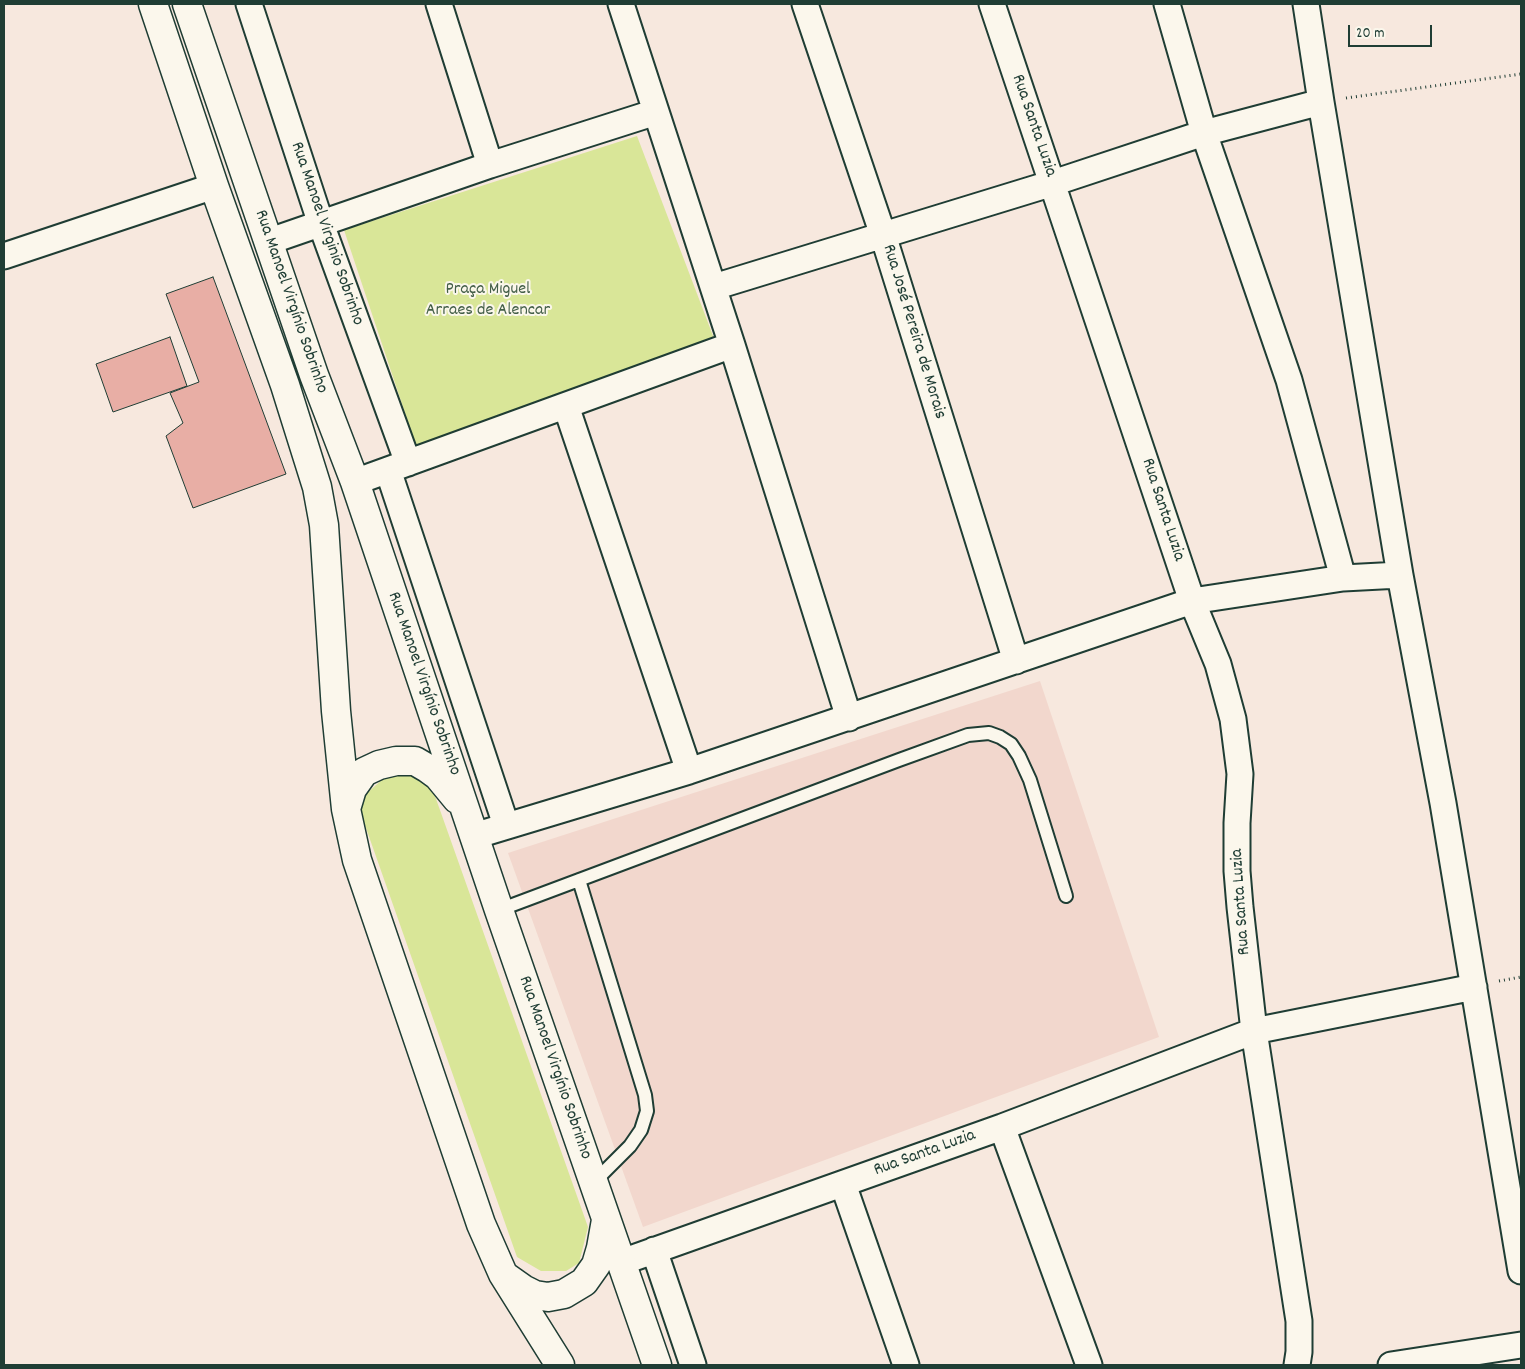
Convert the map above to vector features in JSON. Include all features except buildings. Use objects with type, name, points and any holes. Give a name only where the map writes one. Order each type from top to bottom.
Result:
[{"type":"main road","name":"Rua Manoel Virgínio Sobrinho","points":[[153,4],[214,186],[285,385],[317,487],[324,525],[336,711],[346,810],[357,860],[481,1224],[503,1274],[560,1365]]},
{"type":"main road","name":"Rua Manoel Virgínio Sobrinho","points":[[187,4],[270,241],[314,375],[355,482],[464,808],[657,1365]]},
{"type":"main road","points":[[346,810],[352,789],[364,772],[378,765],[396,761],[415,761],[427,768],[438,776],[464,808]]},
{"type":"main road","points":[[503,1274],[523,1289],[535,1295],[548,1297],[564,1294],[584,1282],[596,1265],[606,1216]]},
{"type":"street","name":"Rua Manoel Virginio Sobrinho","points":[[249,4],[398,466],[506,825]]},
{"type":"street","points":[[439,4],[490,165]]},
{"type":"street","points":[[621,4],[714,287],[849,718]]},
{"type":"street","name":"Rua José Pereira de Morais","points":[[805,4],[883,235],[1016,661]]},
{"type":"street","name":"Rua Santa Luzia","points":[[992,4],[1192,601],[1218,664],[1233,720],[1240,774],[1237,823],[1238,871],[1254,1031],[1299,1321],[1297,1365]]},
{"type":"street","points":[[1167,4],[1204,133],[1289,380],[1343,578]]},
{"type":"street","points":[[1306,4],[1400,575],[1443,803],[1521,1271]]},
{"type":"street","points":[[714,287],[1053,183],[1204,133],[1321,102]]},
{"type":"street","points":[[270,241],[490,165],[656,112]]},
{"type":"street","points":[[4,256],[214,186]]},
{"type":"street","points":[[355,482],[732,346]]},
{"type":"street","points":[[566,406],[689,772]]},
{"type":"street","points":[[474,836],[689,772],[1192,601],[1343,578],[1400,575]]},
{"type":"street","name":"Rua Santa Luzia","points":[[622,1262],[1002,1127],[1254,1031],[1474,987]]},
{"type":"street","points":[[1002,1127],[1089,1365]]},
{"type":"street","points":[[843,1184],[906,1365]]},
{"type":"street","points":[[654,1250],[693,1365]]},
{"type":"street","points":[[1391,1365],[1521,1345]]},
{"type":"lane","points":[[499,910],[762,810],[968,735],[989,734],[1000,737],[1012,744],[1019,756],[1030,780],[1066,896]]},
{"type":"lane","points":[[579,880],[645,1095],[647,1111],[641,1130],[630,1146],[594,1182]]},
{"type":"path","points":[[1321,102],[1521,74]]},
{"type":"shaded area","points":[[1040,681],[1159,1037],[643,1227],[508,853]]},
{"type":"green space","name":"Praça Miguel Arraes de Alencar","points":[[637,136],[715,341],[416,446],[344,230]]},
{"type":"green space","points":[[406,773],[426,782],[435,796],[588,1227],[579,1263],[566,1271],[541,1271],[517,1257],[360,811],[366,794],[384,778]]}]
